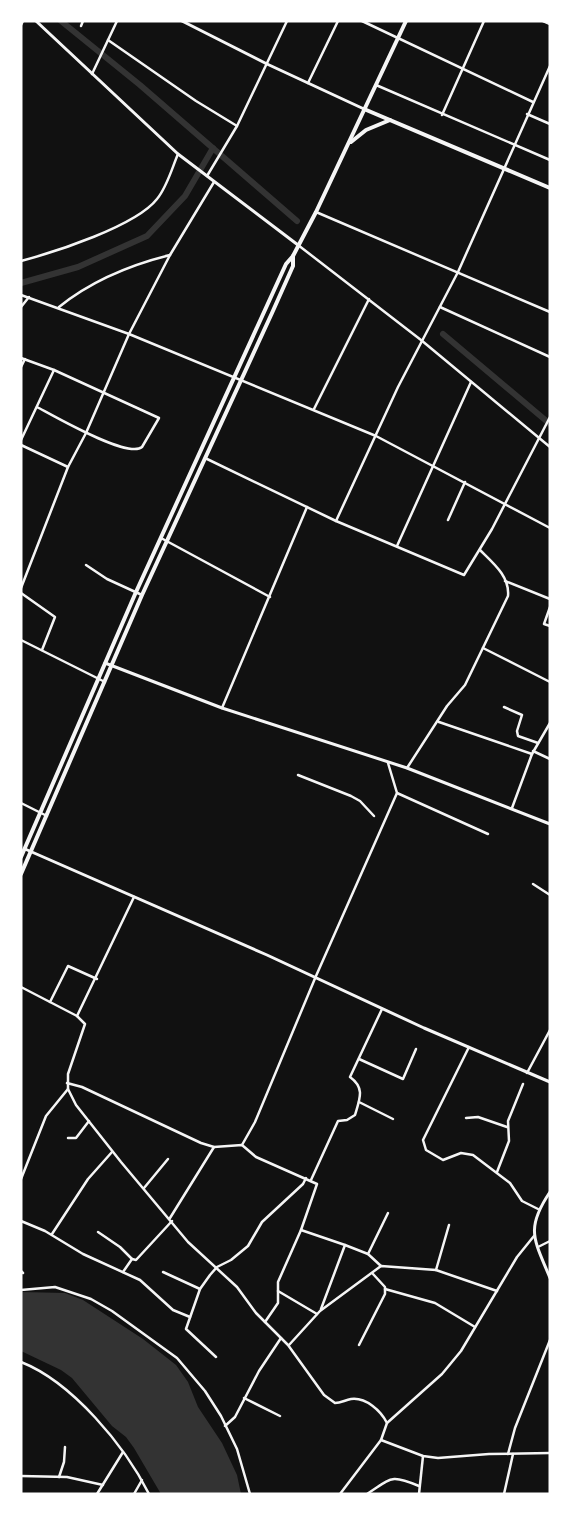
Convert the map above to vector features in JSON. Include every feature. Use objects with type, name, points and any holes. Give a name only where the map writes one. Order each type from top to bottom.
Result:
[{"type":"main road","points":[[21,857],[160,538],[286,264],[293,256],[316,212],[406,21]]},
{"type":"main road","points":[[364,109],[550,188]]},
{"type":"main road","points":[[350,143],[374,125],[392,120]]},
{"type":"main road","points":[[21,874],[142,595],[293,266],[293,256]]},
{"type":"main road","points":[[65,759],[71,762]]},
{"type":"street","points":[[21,25],[23,21]]},
{"type":"street","points":[[36,21],[178,154],[369,299],[550,447]]},
{"type":"street","points":[[81,26],[83,21]]},
{"type":"street","points":[[92,74],[117,21]]},
{"type":"street","points":[[182,21],[267,64],[364,109]]},
{"type":"street","points":[[205,175],[237,126],[288,21]]},
{"type":"street","points":[[308,83],[338,21]]},
{"type":"street","points":[[362,21],[532,102]]},
{"type":"street","points":[[442,115],[484,21]]},
{"type":"street","points":[[543,21],[550,24]]},
{"type":"street","points":[[108,40],[196,101],[237,126]]},
{"type":"street","points":[[336,520],[421,340],[458,272],[532,102],[550,66]]},
{"type":"street","points":[[376,85],[550,160]]},
{"type":"street","points":[[527,114],[550,124]]},
{"type":"street","points":[[21,261],[80,242],[132,219],[158,199],[178,154]]},
{"type":"street","points":[[21,588],[68,467],[86,433],[130,334],[170,255],[214,182]]},
{"type":"street","points":[[316,212],[550,312]]},
{"type":"street","points":[[59,307],[90,285],[132,267],[170,255]]},
{"type":"street","points":[[21,295],[59,307],[236,376],[376,436],[550,528]]},
{"type":"street","points":[[21,307],[29,297]]},
{"type":"street","points":[[314,409],[369,299]]},
{"type":"street","points":[[440,307],[550,357]]},
{"type":"street","points":[[21,367],[23,359],[54,370],[159,418],[142,447],[136,450],[115,445],[86,433],[37,407]]},
{"type":"street","points":[[21,440],[54,370]]},
{"type":"street","points":[[397,546],[471,382]]},
{"type":"street","points":[[205,458],[307,507],[464,575],[480,550],[550,417]]},
{"type":"street","points":[[21,451],[23,446],[68,467]]},
{"type":"street","points":[[448,520],[465,482]]},
{"type":"street","points":[[222,708],[307,507]]},
{"type":"street","points":[[160,538],[270,597]]},
{"type":"street","points":[[407,768],[439,722],[447,706],[465,684],[508,596],[505,581],[500,572],[480,550]]},
{"type":"street","points":[[86,565],[107,579],[142,595]]},
{"type":"street","points":[[505,581],[550,599]]},
{"type":"street","points":[[21,592],[55,617],[42,650]]},
{"type":"street","points":[[550,607],[544,624],[550,626]]},
{"type":"street","points":[[21,647],[23,641],[105,682]]},
{"type":"street","points":[[483,648],[550,682]]},
{"type":"street","points":[[105,663],[222,708],[407,768],[550,824]]},
{"type":"street","points":[[504,707],[522,715],[517,731],[518,736],[538,743]]},
{"type":"street","points":[[439,722],[550,759]]},
{"type":"street","points":[[512,808],[533,753],[550,723]]},
{"type":"street","points":[[242,1145],[255,1122],[316,976],[397,793],[387,761]]},
{"type":"street","points":[[298,775],[351,796],[360,801],[374,816]]},
{"type":"street","points":[[397,793],[488,834]]},
{"type":"street","points":[[21,803],[47,816]]},
{"type":"street","points":[[24,849],[316,976],[469,1047],[550,1082]]},
{"type":"street","points":[[532,884],[550,895]]},
{"type":"street","points":[[77,1016],[97,979],[134,897]]},
{"type":"street","points":[[50,1002],[68,966],[97,979]]},
{"type":"street","points":[[21,987],[77,1016],[86,1026],[68,1074],[68,1089],[89,1122],[112,1152],[197,1251],[237,1287],[265,1322],[288,1345],[328,1398],[335,1403],[359,1400],[376,1409],[387,1423]]},
{"type":"street","points":[[311,1180],[338,1120],[347,1120],[355,1115],[362,1092],[358,1083],[350,1077],[383,1008]]},
{"type":"street","points":[[527,1073],[550,1030]]},
{"type":"street","points":[[469,1047],[423,1140],[426,1150],[438,1159],[449,1159],[461,1153],[468,1153],[510,1183],[522,1201],[538,1209]]},
{"type":"street","points":[[359,1060],[403,1079],[416,1048]]},
{"type":"street","points":[[67,1083],[82,1087],[188,1138],[214,1147],[242,1145],[256,1157],[311,1180],[317,1186],[301,1230],[278,1282],[278,1303],[265,1322]]},
{"type":"street","points":[[496,1172],[508,1141],[507,1127],[524,1084]]},
{"type":"street","points":[[21,1179],[46,1116],[68,1089]]},
{"type":"street","points":[[359,1102],[393,1119]]},
{"type":"street","points":[[466,1118],[478,1117],[507,1127]]},
{"type":"street","points":[[68,1138],[76,1138],[89,1122]]},
{"type":"street","points":[[98,1232],[113,1241],[132,1259],[136,1260],[171,1220],[214,1147]]},
{"type":"street","points":[[52,1234],[88,1179],[112,1152]]},
{"type":"street","points":[[144,1188],[168,1159]]},
{"type":"street","points":[[216,1357],[187,1332],[186,1327],[200,1289],[217,1267],[231,1260],[248,1246],[262,1222],[303,1184],[306,1178]]},
{"type":"street","points":[[550,1192],[538,1209],[534,1223],[534,1236],[550,1278]]},
{"type":"street","points":[[368,1254],[388,1213]]},
{"type":"street","points":[[21,1221],[52,1234],[83,1254],[140,1280],[173,1310],[190,1317]]},
{"type":"street","points":[[436,1270],[449,1225]]},
{"type":"street","points":[[301,1230],[368,1254],[381,1266],[436,1270],[497,1291]]},
{"type":"street","points":[[340,1494],[381,1440],[387,1423],[442,1374],[460,1351],[516,1257],[534,1236]]},
{"type":"street","points":[[538,1247],[550,1241]]},
{"type":"street","points":[[320,1311],[345,1245]]},
{"type":"street","points":[[123,1272],[132,1259]]},
{"type":"street","points":[[288,1345],[320,1311],[352,1286],[373,1274],[381,1266]]},
{"type":"street","points":[[163,1272],[200,1289]]},
{"type":"street","points":[[373,1274],[385,1289],[435,1303],[475,1327]]},
{"type":"street","points":[[21,1290],[48,1286],[61,1288],[104,1305],[187,1367],[215,1406],[237,1449],[250,1494]]},
{"type":"street","points":[[359,1345],[377,1312],[385,1289]]},
{"type":"street","points":[[278,1291],[317,1314]]},
{"type":"street","points":[[225,1426],[235,1418],[264,1362],[281,1338]]},
{"type":"street","points":[[508,1454],[515,1428],[550,1340]]},
{"type":"street","points":[[21,1362],[52,1378],[70,1391],[123,1452],[149,1494]]},
{"type":"street","points":[[244,1398],[280,1416]]},
{"type":"street","points":[[381,1440],[423,1456],[444,1458],[489,1454],[550,1453]]},
{"type":"street","points":[[59,1477],[64,1462],[65,1447]]},
{"type":"street","points":[[97,1494],[123,1452]]},
{"type":"street","points":[[504,1494],[513,1454]]},
{"type":"street","points":[[419,1494],[423,1456]]},
{"type":"street","points":[[21,1476],[59,1477],[103,1485]]},
{"type":"street","points":[[367,1494],[396,1477],[419,1486]]},
{"type":"street","points":[[134,1494],[142,1480]]},
{"type":"shaded area","points":[[21,1292],[65,1293],[83,1300],[143,1339],[176,1365],[188,1382],[198,1407],[222,1443],[237,1475],[241,1494],[161,1494],[126,1437],[112,1426],[72,1378],[61,1370],[21,1351]]},
{"type":"waterway","points":[[61,21],[140,85],[297,221]]},
{"type":"waterway","points":[[21,283],[78,267],[147,236],[185,196],[213,148]]},
{"type":"waterway","points":[[443,334],[550,424]]}]
